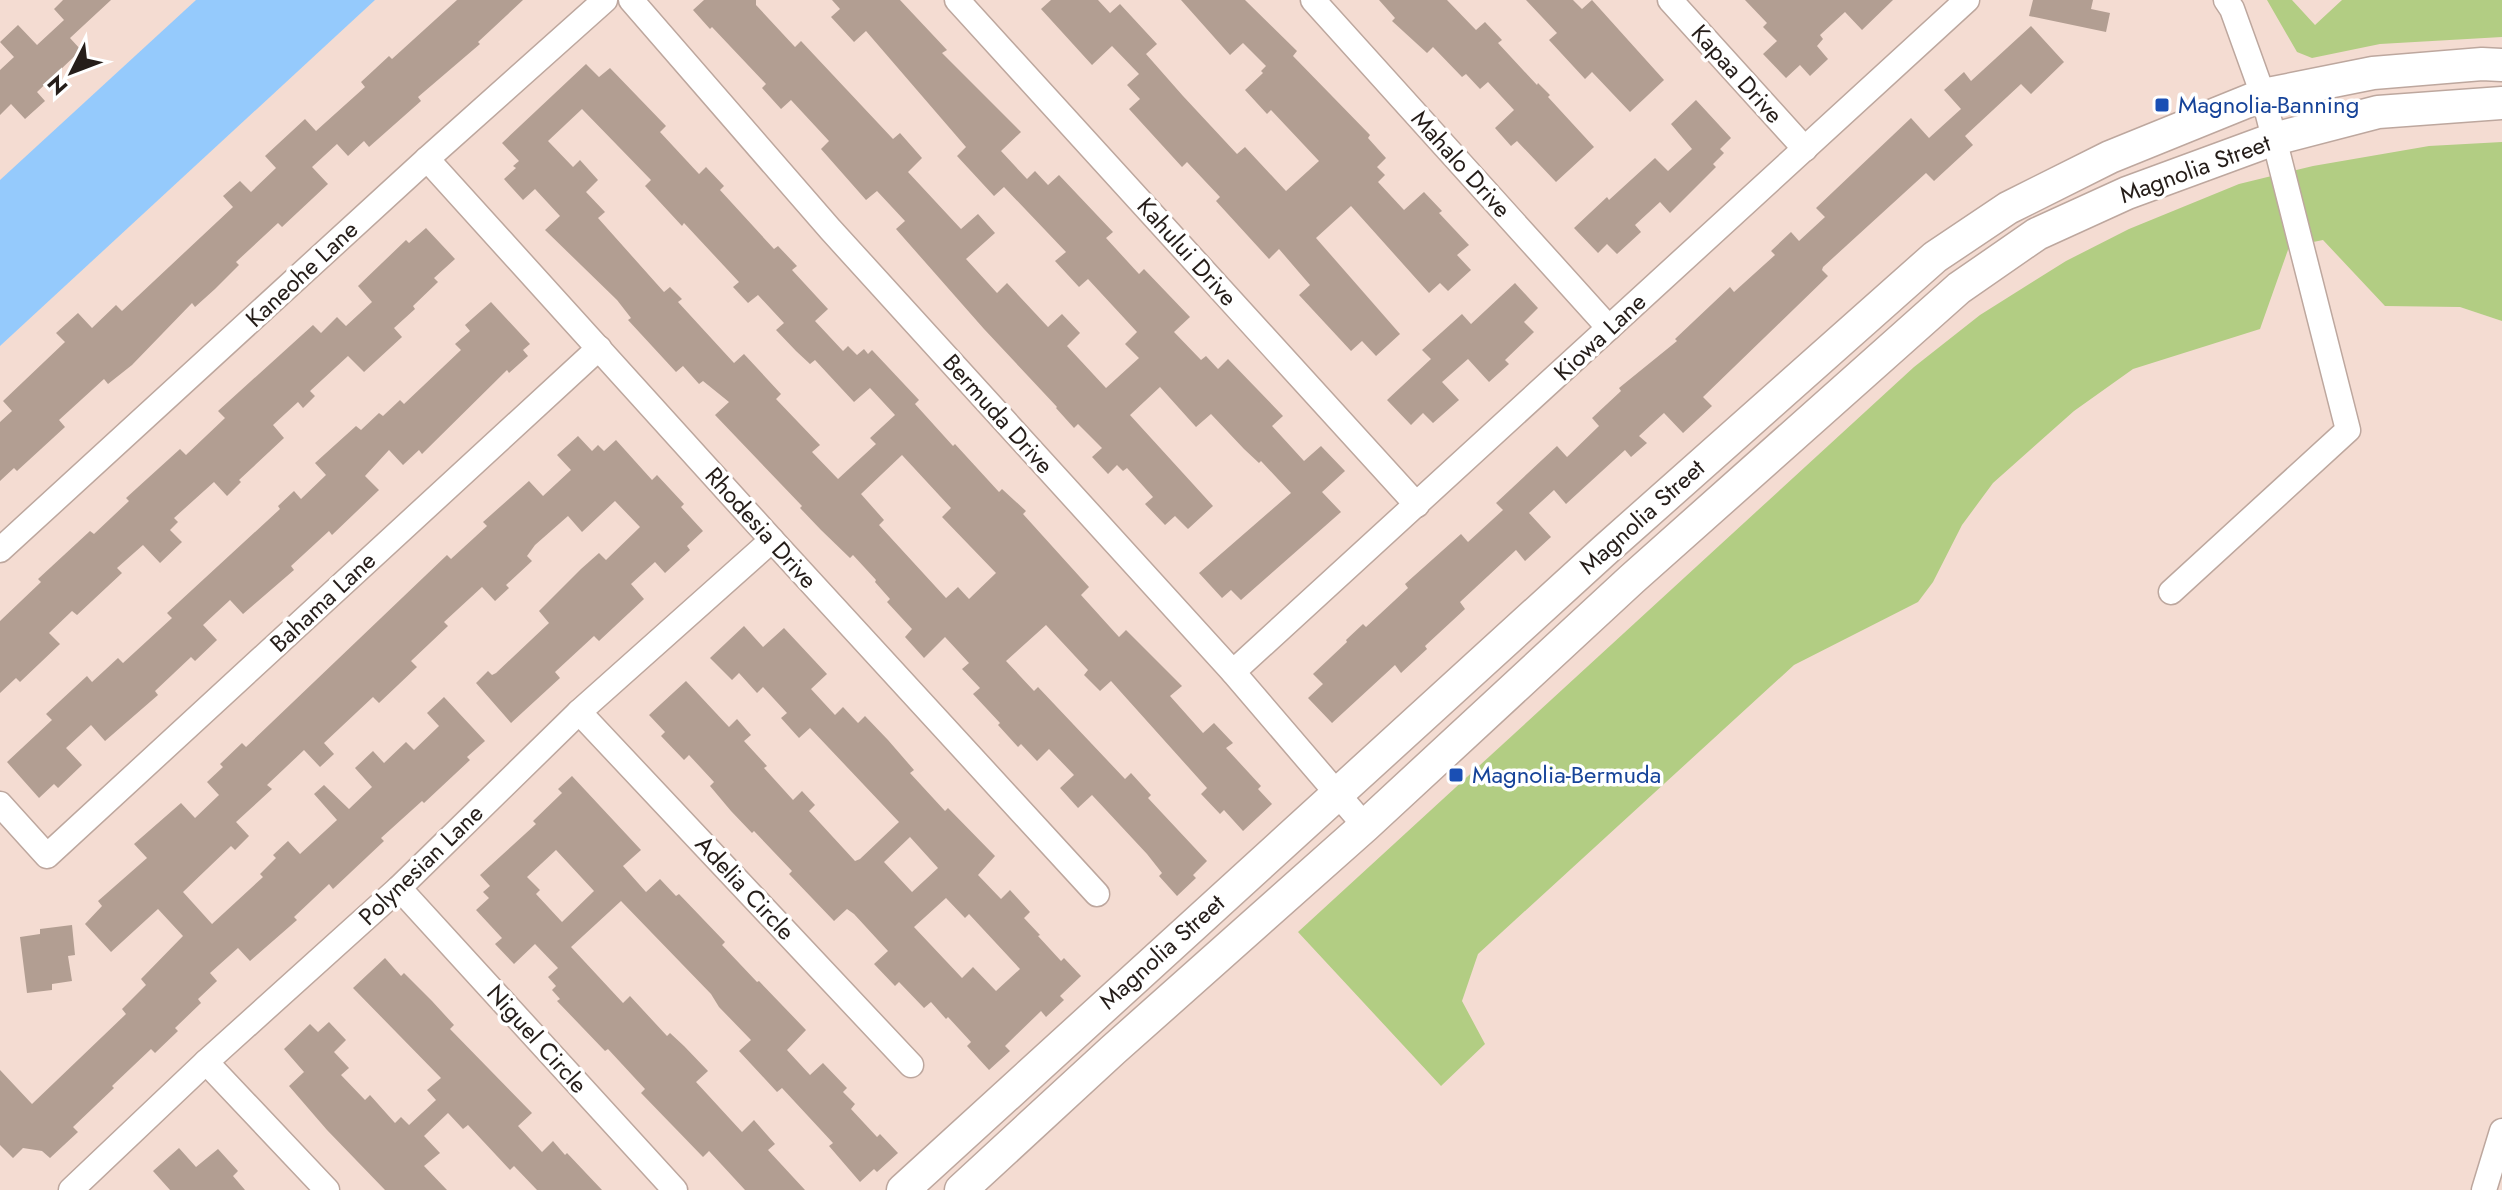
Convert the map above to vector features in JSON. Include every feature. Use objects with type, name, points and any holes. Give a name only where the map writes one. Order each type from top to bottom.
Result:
[{"type":"main road","name":"Magnolia Street","points":[[903,1190],[1764,407],[1935,257],[2008,208],[2085,170],[2263,95],[2373,73],[2502,65]]},
{"type":"main road","name":"Magnolia Street","points":[[961,1190],[1365,826],[1632,579],[1959,288],[2037,234],[2127,193],[2274,139],[2378,112],[2502,103]]},
{"type":"street","name":"Kaneohe Lane","points":[[0,550],[605,0]]},
{"type":"street","name":"Bermuda Drive","points":[[631,0],[830,229],[1233,672],[1365,826]]},
{"type":"street","name":"Kahului Drive","points":[[957,0],[1417,505]]},
{"type":"street","name":"Mahalo Drive","points":[[1313,0],[1609,328]]},
{"type":"street","name":"Kapaa Drive","points":[[1670,0],[1805,149]]},
{"type":"street","name":"Kiowa Lane","points":[[1233,672],[1967,0]]},
{"type":"street","points":[[2171,592],[2348,430],[2263,95],[2226,0]]},
{"type":"street","name":"Rhodesia Drive","points":[[427,159],[1097,894]]},
{"type":"street","name":"Bahama Lane","points":[[0,804],[47,856],[599,348]]},
{"type":"street","name":"Polynesian Lane","points":[[71,1190],[206,1062],[399,888],[579,712],[772,540]]},
{"type":"street","name":"Adelia Circle","points":[[579,712],[911,1065]]},
{"type":"street","name":"Niguel Circle","points":[[399,888],[675,1190]]},
{"type":"street","points":[[206,1062],[327,1190]]},
{"type":"street","points":[[2484,1190],[2502,1131]]},
{"type":"green space","points":[[2267,0],[2292,0],[2315,25],[2342,0],[2502,0],[2502,37],[2380,44],[2312,58],[2297,52]]},
{"type":"green space","points":[[2502,142],[2502,321],[2460,307],[2385,306],[2323,240],[2289,247],[2260,329],[2133,369],[2074,411],[1993,483],[1962,525],[1933,582],[1918,602],[1794,665],[1478,954],[1462,1001],[1485,1044],[1441,1086],[1298,932],[1914,367],[1980,315],[2066,261],[2129,229],[2239,184],[2313,166],[2429,146]]},
{"type":"water","points":[[196,0],[375,0],[0,346],[0,180]]},
{"type":"building","points":[[63,0],[111,0],[70,38],[81,50],[37,92],[45,101],[25,119],[11,104],[0,115],[0,70],[14,57],[0,42],[18,25],[37,45],[64,20],[54,9]]},
{"type":"building","points":[[457,0],[523,0],[478,42],[480,44],[418,97],[421,101],[369,147],[364,141],[348,156],[337,144],[312,167],[328,184],[282,227],[278,223],[236,262],[239,265],[215,289],[195,307],[192,303],[132,365],[108,384],[104,379],[59,420],[65,427],[17,471],[14,468],[0,481],[0,422],[12,411],[3,401],[65,342],[56,333],[78,313],[92,328],[116,305],[122,311],[233,207],[223,196],[240,181],[251,192],[276,168],[265,156],[305,119],[316,131],[365,87],[361,82],[389,56],[392,59]]},
{"type":"building","points":[[704,0],[756,0],[756,5],[795,47],[801,41],[893,139],[900,133],[922,158],[908,172],[961,229],[978,214],[995,233],[966,259],[997,293],[1007,283],[1048,327],[1062,314],[1080,333],[1067,346],[1106,388],[1139,358],[1125,344],[1137,332],[1088,279],[1079,287],[1055,261],[1066,252],[1004,187],[994,196],[957,156],[966,147],[866,31],[854,42],[831,17],[840,9],[832,0],[900,0],[947,50],[942,53],[1021,132],[1001,151],[1027,179],[1035,171],[1048,185],[1059,175],[1113,232],[1106,238],[1139,274],[1144,269],[1190,317],[1174,332],[1201,360],[1206,356],[1218,369],[1228,359],[1283,416],[1272,426],[1304,461],[1321,446],[1345,471],[1322,492],[1341,512],[1241,600],[1231,590],[1222,598],[1199,573],[1291,493],[1211,414],[1196,427],[1160,387],[1130,415],[1213,506],[1188,529],[1175,516],[1165,525],[1145,504],[1153,497],[1127,468],[1123,471],[1117,465],[1108,474],[1092,457],[1102,448],[1078,424],[1074,428],[896,229],[905,221],[877,191],[866,200],[821,149],[829,141],[791,100],[781,109],[762,88],[766,84],[693,10]]},
{"type":"building","points":[[1051,0],[1098,0],[1110,13],[1120,4],[1157,44],[1146,54],[1183,96],[1237,154],[1245,147],[1286,191],[1319,161],[1271,110],[1267,114],[1245,90],[1266,66],[1243,43],[1230,55],[1181,0],[1245,0],[1297,51],[1293,56],[1370,135],[1368,138],[1386,158],[1377,167],[1385,175],[1378,182],[1404,210],[1424,192],[1442,211],[1439,213],[1469,245],[1457,255],[1471,270],[1448,291],[1440,283],[1429,293],[1351,206],[1316,238],[1400,334],[1376,356],[1362,341],[1351,351],[1299,295],[1310,285],[1279,249],[1269,259],[1216,201],[1220,197],[1187,162],[1182,167],[1129,109],[1140,99],[1127,85],[1139,74],[1112,46],[1092,65],[1041,9]]},
{"type":"building","points":[[1379,0],[1447,0],[1476,30],[1485,22],[1502,40],[1498,43],[1550,95],[1548,97],[1594,147],[1556,182],[1517,141],[1511,146],[1495,128],[1514,110],[1488,82],[1480,89],[1466,74],[1462,77],[1433,47],[1427,53],[1392,21],[1395,18]]},
{"type":"building","points":[[1526,0],[1573,0],[1582,9],[1592,0],[1664,80],[1630,112],[1592,72],[1585,79],[1549,40],[1557,33]]},
{"type":"building","points":[[1745,0],[1893,0],[1862,30],[1845,12],[1820,35],[1823,39],[1817,46],[1828,59],[1810,76],[1800,65],[1786,78],[1763,54],[1777,41],[1763,27],[1767,23]]},
{"type":"building","points":[[2033,0],[2093,0],[2091,9],[2110,13],[2106,32],[2029,16]]},
{"type":"building","points":[[2031,26],[2064,62],[2031,94],[2021,84],[1965,136],[1973,145],[1934,181],[1926,173],[1823,267],[1828,276],[1703,397],[1712,406],[1683,433],[1664,413],[1639,436],[1647,443],[1631,457],[1625,450],[1566,504],[1554,490],[1529,513],[1551,537],[1525,561],[1516,550],[1460,602],[1465,609],[1425,646],[1427,649],[1401,673],[1395,665],[1332,723],[1308,698],[1323,684],[1313,674],[1346,640],[1363,624],[1366,627],[1408,588],[1405,584],[1461,534],[1468,542],[1503,510],[1496,503],[1557,446],[1567,457],[1599,426],[1592,418],[1621,391],[1619,388],[1677,341],[1675,339],[1730,287],[1734,292],[1775,255],[1771,251],[1791,232],[1799,241],[1825,217],[1816,208],[1911,118],[1929,138],[1961,109],[1944,90],[1964,72],[1971,81]]},
{"type":"building","points":[[586,64],[599,77],[610,68],[666,126],[660,132],[699,174],[706,167],[724,186],[720,190],[774,249],[778,246],[797,266],[792,270],[828,309],[815,321],[843,351],[848,346],[857,355],[864,349],[868,354],[872,350],[919,400],[915,404],[953,446],[955,444],[999,492],[1002,489],[1026,511],[1023,514],[1089,587],[1081,595],[1119,637],[1126,630],[1182,686],[1170,696],[1203,733],[1214,723],[1233,743],[1226,748],[1261,786],[1258,789],[1272,804],[1243,831],[1224,810],[1220,814],[1201,794],[1207,788],[1111,681],[1100,691],[1084,675],[1088,670],[1046,625],[1006,661],[1034,691],[1038,687],[1125,779],[1131,773],[1151,795],[1148,798],[1207,861],[1193,875],[1196,878],[1177,896],[1159,876],[1162,873],[1147,854],[1092,795],[1078,808],[1060,788],[1074,775],[1049,749],[1037,761],[1021,744],[1018,747],[998,725],[1000,723],[973,694],[980,688],[962,669],[969,663],[945,637],[924,658],[905,637],[912,629],[887,602],[890,599],[876,580],[853,555],[850,558],[821,530],[715,415],[729,402],[703,381],[699,384],[683,366],[676,372],[628,320],[631,318],[617,300],[545,230],[560,216],[535,189],[523,200],[504,179],[519,161],[502,143]],"holes":[[[582,109],[651,180],[645,186],[739,282],[733,287],[748,303],[758,295],[784,323],[776,330],[796,351],[810,364],[815,360],[854,402],[870,388],[895,415],[870,438],[876,444],[838,479],[812,452],[820,445],[776,399],[781,394],[744,354],[734,363],[678,302],[682,299],[670,287],[664,292],[598,218],[605,212],[586,192],[598,180],[580,160],[573,167],[548,141]],[[902,455],[951,508],[942,517],[996,573],[969,599],[958,587],[946,598],[879,525],[884,520],[861,494]]]},
{"type":"building","points":[[1696,100],[1731,138],[1720,149],[1724,153],[1713,164],[1716,167],[1670,213],[1660,202],[1635,225],[1641,232],[1617,254],[1607,244],[1598,253],[1574,228],[1655,158],[1668,171],[1692,149],[1671,124]]},
{"type":"building","points":[[426,228],[455,259],[434,278],[438,282],[413,306],[415,309],[394,328],[402,337],[364,372],[348,356],[310,391],[315,396],[303,408],[298,402],[273,425],[284,438],[239,480],[241,482],[227,496],[214,482],[174,518],[178,522],[170,530],[182,542],[160,563],[143,545],[117,568],[122,573],[77,615],[72,611],[49,633],[60,644],[20,682],[16,678],[0,693],[0,621],[41,582],[38,579],[90,531],[94,534],[129,501],[126,498],[180,449],[186,455],[225,418],[218,411],[313,325],[321,333],[337,317],[346,326],[372,302],[358,286],[406,240],[409,243]]},
{"type":"building","points":[[1515,283],[1538,308],[1524,322],[1534,332],[1505,360],[1509,364],[1489,382],[1468,359],[1442,382],[1459,400],[1433,423],[1423,413],[1411,425],[1387,400],[1431,359],[1422,350],[1462,314],[1471,324]]},
{"type":"building","points":[[491,302],[530,344],[523,350],[528,356],[509,373],[507,370],[422,454],[419,450],[403,465],[389,450],[365,476],[379,490],[332,535],[329,531],[291,566],[294,570],[243,614],[230,600],[203,625],[217,640],[195,661],[191,657],[155,691],[158,695],[105,741],[91,725],[66,748],[82,765],[58,788],[54,784],[39,798],[7,762],[52,720],[46,714],[87,676],[92,682],[118,658],[123,663],[172,618],[167,613],[280,509],[278,506],[294,491],[301,499],[326,475],[315,463],[356,426],[361,430],[379,413],[383,416],[400,400],[404,404],[461,350],[455,344],[470,331],[465,325]]},
{"type":"building","points":[[578,436],[592,451],[598,445],[604,451],[616,440],[652,480],[657,475],[684,504],[681,507],[703,531],[687,546],[690,550],[665,573],[655,562],[631,584],[644,599],[599,641],[594,636],[555,672],[560,678],[511,723],[476,683],[488,671],[492,675],[496,673],[549,623],[539,611],[581,569],[599,553],[606,560],[640,527],[615,501],[582,532],[568,516],[535,545],[527,556],[532,561],[506,585],[509,588],[495,601],[482,587],[444,622],[448,626],[411,661],[417,667],[379,703],[373,697],[324,743],[334,754],[320,767],[304,750],[267,785],[272,789],[236,822],[249,836],[235,850],[231,846],[183,892],[212,924],[263,877],[260,874],[276,858],[273,855],[288,841],[300,854],[337,820],[314,794],[324,785],[349,809],[372,787],[355,768],[373,751],[384,763],[406,742],[414,750],[439,726],[427,713],[444,697],[485,741],[467,757],[470,760],[381,838],[384,841],[333,889],[329,884],[294,917],[297,920],[250,961],[238,948],[210,973],[217,981],[198,999],[201,1003],[175,1028],[178,1031],[155,1053],[151,1049],[112,1086],[114,1088],[73,1127],[78,1132],[50,1158],[42,1151],[23,1148],[13,1158],[0,1145],[0,1070],[32,1104],[126,1014],[122,1009],[146,985],[141,979],[183,936],[158,909],[111,952],[85,924],[102,906],[98,901],[147,858],[134,844],[181,803],[195,818],[219,795],[207,782],[223,767],[220,764],[242,743],[246,747],[447,555],[451,559],[487,526],[483,522],[529,481],[543,496],[571,470],[557,455]]},
{"type":"building","points":[[744,626],[763,647],[784,628],[827,674],[811,689],[835,715],[843,707],[858,723],[865,716],[888,740],[914,770],[910,773],[945,811],[948,808],[995,856],[978,875],[1001,899],[1010,890],[1030,912],[1024,918],[1038,936],[1061,961],[1064,958],[1081,976],[1060,996],[1064,1000],[1046,1017],[1041,1011],[1005,1046],[1010,1051],[989,1070],[967,1046],[971,1042],[948,1017],[946,1019],[931,1002],[924,1008],[899,982],[895,986],[874,964],[888,951],[854,914],[847,909],[834,921],[789,874],[792,871],[731,811],[710,786],[714,782],[689,755],[684,760],[661,736],[665,732],[649,715],[686,681],[729,727],[737,719],[751,735],[744,741],[767,766],[764,768],[793,800],[802,791],[815,805],[809,811],[855,861],[899,822],[810,728],[799,738],[781,718],[787,713],[763,687],[757,693],[739,673],[732,680],[710,658]],"holes":[[[910,837],[938,868],[912,892],[884,862]],[[946,898],[965,918],[969,914],[1020,969],[996,991],[973,967],[962,978],[914,927]]]},
{"type":"building","points":[[572,776],[641,850],[623,866],[646,892],[660,879],[676,896],[679,894],[725,942],[722,945],[806,1030],[787,1050],[810,1075],[823,1063],[847,1088],[843,1092],[855,1104],[851,1109],[877,1137],[880,1134],[898,1153],[877,1172],[874,1169],[860,1182],[829,1146],[833,1143],[782,1088],[777,1092],[739,1051],[751,1040],[621,901],[571,947],[623,1003],[630,996],[667,1036],[670,1033],[684,1046],[708,1071],[696,1082],[742,1132],[754,1120],[775,1144],[768,1150],[805,1190],[745,1190],[709,1151],[703,1157],[641,1093],[645,1089],[608,1049],[605,1051],[557,1001],[560,999],[552,990],[556,986],[548,977],[558,968],[535,944],[514,964],[495,944],[502,938],[476,910],[489,898],[483,892],[490,886],[480,875],[536,824],[533,821],[562,793],[558,789]],"holes":[[[556,850],[594,891],[562,922],[536,894],[540,890],[527,877]]]},
{"type":"building","points":[[72,925],[75,955],[68,956],[72,981],[52,984],[52,990],[27,993],[20,937],[40,934],[40,929]]},
{"type":"building","points":[[385,958],[401,976],[404,973],[432,1001],[454,1025],[450,1029],[532,1113],[518,1126],[542,1152],[553,1141],[602,1190],[537,1190],[514,1166],[510,1170],[468,1125],[463,1129],[448,1113],[424,1136],[440,1153],[424,1166],[447,1190],[385,1190],[327,1130],[289,1086],[304,1072],[284,1049],[310,1024],[318,1032],[329,1022],[346,1040],[334,1052],[349,1068],[341,1075],[365,1100],[370,1095],[395,1123],[401,1117],[409,1125],[436,1100],[427,1090],[441,1078],[353,988]]},
{"type":"building","points":[[179,1148],[196,1167],[218,1149],[238,1171],[233,1176],[245,1190],[170,1190],[153,1171]]},
{"type":"place","name":"Magnolia-Banning","points":[[2162,105]]},
{"type":"place","name":"Magnolia-Bermuda","points":[[1456,775]]}]
